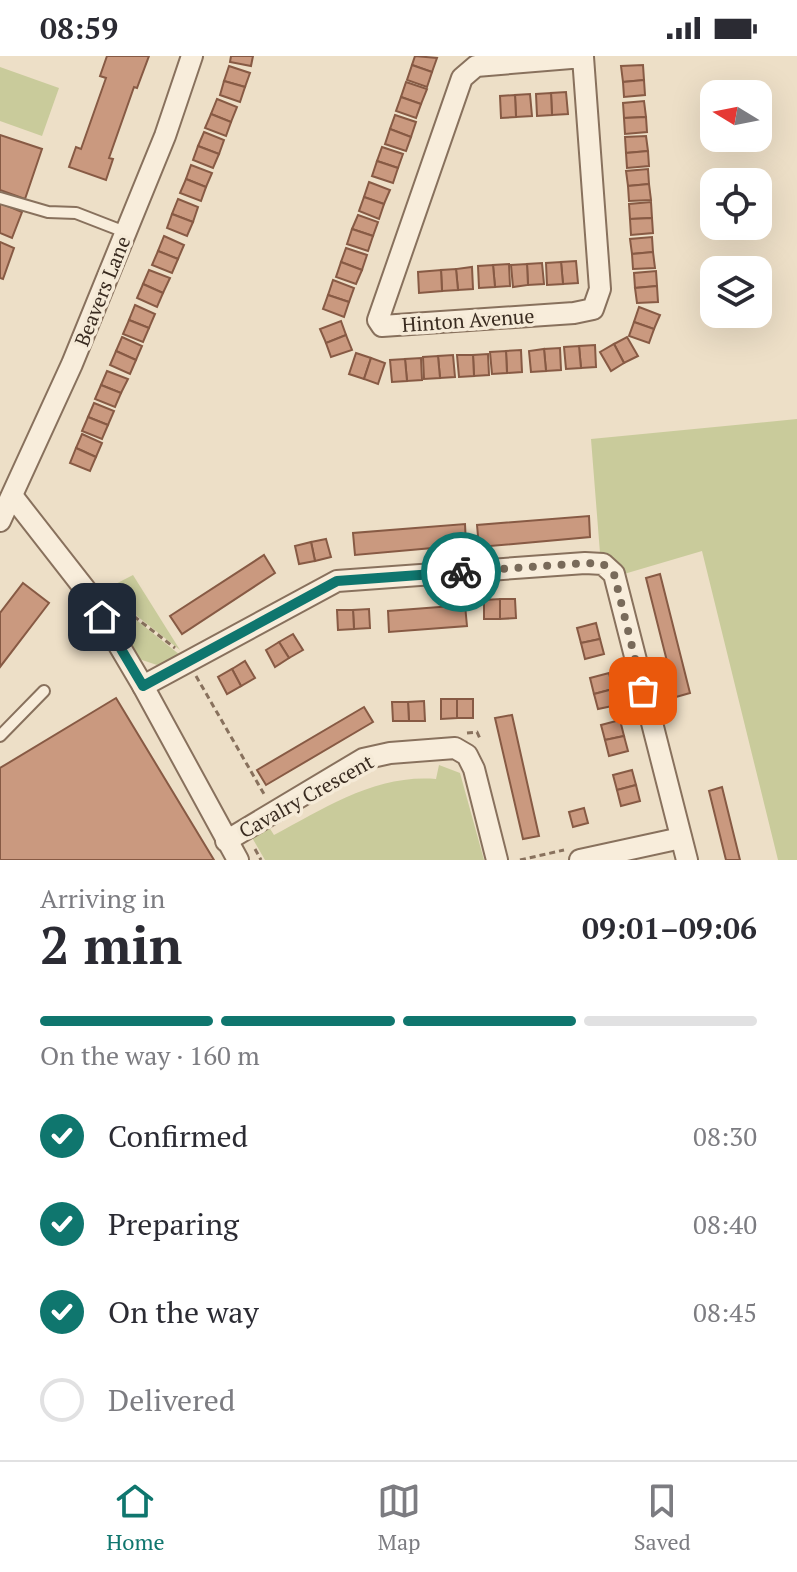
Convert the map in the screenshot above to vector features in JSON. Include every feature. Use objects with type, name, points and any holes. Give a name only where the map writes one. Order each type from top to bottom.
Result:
[{"type":"street","name":"Beavers Lane","points":[[0,521],[72,364],[165,136],[192,56]]},
{"type":"street","name":"Hinton Avenue","points":[[583,57],[600,289],[593,309],[574,313],[382,326],[378,320],[462,78],[476,66],[583,57]]},
{"type":"street","points":[[13,497],[88,593],[143,686],[238,860]]},
{"type":"street","points":[[143,686],[337,581],[603,564],[614,574],[687,860]]},
{"type":"street","name":"Cavalry Crescent","points":[[226,841],[363,759],[390,753],[455,748],[467,755],[474,769],[497,860]]},
{"type":"street","points":[[573,855],[681,838]]},
{"type":"lane","points":[[0,198],[41,211],[76,213],[125,232]]},
{"type":"lane","points":[[0,736],[44,691]]},
{"type":"path","points":[[88,593],[99,589],[184,655],[267,799]]},
{"type":"path","points":[[462,733],[477,732],[483,748]]},
{"type":"path","points":[[520,860],[573,855]]},
{"type":"green space","points":[[0,67],[59,88],[42,136],[0,121]]},
{"type":"green space","points":[[797,419],[797,860],[778,860],[702,551],[624,574],[610,558],[600,553],[591,439]]},
{"type":"green space","points":[[133,575],[180,650],[104,590]]},
{"type":"green space","points":[[100,593],[180,655],[157,665],[139,659]]},
{"type":"green space","points":[[439,765],[460,773],[484,860],[265,860],[250,834],[265,821],[274,835],[372,787],[414,779],[436,779]]},
{"type":"building","points":[[107,56],[149,56],[137,88],[134,87],[109,158],[113,159],[106,180],[69,167],[76,147],[81,149],[106,78],[100,76]]},
{"type":"building","points":[[231,56],[253,56],[251,66],[230,62]]},
{"type":"building","points":[[415,56],[437,58],[432,72],[412,65]]},
{"type":"building","points":[[412,65],[432,72],[427,87],[407,80]]},
{"type":"building","points":[[643,65],[644,80],[623,82],[621,66]]},
{"type":"building","points":[[229,66],[250,73],[245,87],[224,81]]},
{"type":"building","points":[[644,80],[645,95],[624,97],[623,82]]},
{"type":"building","points":[[224,81],[245,87],[240,102],[220,95]]},
{"type":"building","points":[[406,82],[427,89],[421,104],[401,97]]},
{"type":"building","points":[[566,92],[568,114],[552,115],[551,93]]},
{"type":"building","points":[[551,93],[552,115],[537,116],[536,94]]},
{"type":"building","points":[[530,94],[532,116],[516,117],[515,95]]},
{"type":"building","points":[[515,95],[516,117],[501,118],[500,96]]},
{"type":"building","points":[[401,97],[421,104],[416,118],[396,111]]},
{"type":"building","points":[[217,99],[237,107],[231,122],[211,114]]},
{"type":"building","points":[[644,101],[646,117],[624,118],[623,103]]},
{"type":"building","points":[[211,114],[231,122],[226,136],[205,128]]},
{"type":"building","points":[[395,115],[416,122],[411,137],[390,129]]},
{"type":"building","points":[[646,117],[647,132],[625,134],[624,118]]},
{"type":"building","points":[[390,129],[411,137],[406,151],[385,144]]},
{"type":"building","points":[[204,132],[224,140],[219,154],[198,146]]},
{"type":"building","points":[[0,135],[42,149],[25,199],[0,190]]},
{"type":"building","points":[[646,136],[648,151],[626,153],[625,137]]},
{"type":"building","points":[[198,146],[219,154],[213,168],[193,160]]},
{"type":"building","points":[[382,147],[403,154],[398,168],[377,161]]},
{"type":"building","points":[[648,151],[649,166],[627,168],[626,153]]},
{"type":"building","points":[[377,161],[398,168],[393,183],[372,176]]},
{"type":"building","points":[[191,165],[212,173],[206,187],[186,179]]},
{"type":"building","points":[[648,169],[649,184],[628,186],[626,171]]},
{"type":"building","points":[[186,179],[206,187],[201,201],[180,193]]},
{"type":"building","points":[[369,182],[390,190],[384,204],[364,197]]},
{"type":"building","points":[[649,184],[651,200],[629,201],[628,186]]},
{"type":"building","points":[[364,197],[384,204],[379,219],[359,211]]},
{"type":"building","points":[[178,199],[198,207],[193,222],[172,214]]},
{"type":"building","points":[[651,202],[652,218],[630,219],[629,204]]},
{"type":"building","points":[[0,203],[22,212],[12,238],[0,233]]},
{"type":"building","points":[[172,214],[193,222],[187,236],[167,228]]},
{"type":"building","points":[[358,215],[378,222],[373,236],[352,229]]},
{"type":"building","points":[[652,218],[653,233],[631,235],[630,219]]},
{"type":"building","points":[[352,229],[373,236],[368,251],[347,244]]},
{"type":"building","points":[[164,236],[184,245],[178,259],[158,251]]},
{"type":"building","points":[[652,237],[653,252],[632,254],[630,239]]},
{"type":"building","points":[[0,242],[14,248],[3,279],[0,278]]},
{"type":"building","points":[[346,248],[367,255],[362,270],[341,262]]},
{"type":"building","points":[[158,251],[178,259],[172,273],[152,265]]},
{"type":"building","points":[[653,252],[655,268],[633,269],[632,254]]},
{"type":"building","points":[[576,261],[578,283],[563,284],[561,262]]},
{"type":"building","points":[[341,262],[362,270],[356,284],[336,277]]},
{"type":"building","points":[[561,262],[563,284],[547,285],[546,263]]},
{"type":"building","points":[[542,263],[544,284],[528,285],[527,264]]},
{"type":"building","points":[[509,264],[510,286],[495,287],[493,265]]},
{"type":"building","points":[[527,264],[528,285],[513,287],[511,265]]},
{"type":"building","points":[[493,265],[495,287],[479,288],[478,266]]},
{"type":"building","points":[[472,267],[473,289],[458,290],[456,269]]},
{"type":"building","points":[[456,269],[458,290],[442,291],[441,270]]},
{"type":"building","points":[[149,270],[170,278],[163,293],[143,284]]},
{"type":"building","points":[[441,270],[442,291],[419,293],[418,272]]},
{"type":"building","points":[[656,271],[657,286],[635,288],[634,273]]},
{"type":"building","points":[[333,280],[354,288],[349,302],[328,295]]},
{"type":"building","points":[[143,284],[163,293],[157,307],[137,298]]},
{"type":"building","points":[[657,286],[658,302],[637,303],[635,288]]},
{"type":"building","points":[[328,295],[349,302],[344,317],[323,309]]},
{"type":"building","points":[[135,305],[155,314],[149,328],[129,320]]},
{"type":"building","points":[[639,307],[660,315],[654,329],[634,322]]},
{"type":"building","points":[[129,320],[149,328],[143,342],[123,334]]},
{"type":"building","points":[[341,321],[346,335],[326,343],[320,329]]},
{"type":"building","points":[[634,322],[654,329],[649,343],[629,336]]},
{"type":"building","points":[[346,335],[352,350],[331,357],[326,343]]},
{"type":"building","points":[[122,337],[142,346],[136,360],[116,351]]},
{"type":"building","points":[[627,337],[638,356],[624,363],[614,344]]},
{"type":"building","points":[[614,344],[624,363],[611,371],[600,352]]},
{"type":"building","points":[[595,345],[596,367],[581,368],[579,346]]},
{"type":"building","points":[[579,346],[581,368],[566,369],[564,347]]},
{"type":"building","points":[[560,348],[561,370],[546,371],[544,349]]},
{"type":"building","points":[[544,349],[546,371],[531,372],[529,351]]},
{"type":"building","points":[[521,350],[522,372],[507,373],[506,351]]},
{"type":"building","points":[[116,351],[136,360],[130,374],[110,365]]},
{"type":"building","points":[[506,351],[507,373],[492,374],[490,352]]},
{"type":"building","points":[[356,353],[371,358],[364,379],[349,374]]},
{"type":"building","points":[[488,354],[489,375],[474,376],[473,355]]},
{"type":"building","points":[[453,355],[455,377],[440,378],[438,356]]},
{"type":"building","points":[[457,355],[473,355],[474,376],[459,377]]},
{"type":"building","points":[[438,356],[440,378],[424,379],[423,357]]},
{"type":"building","points":[[371,358],[385,363],[378,384],[364,379]]},
{"type":"building","points":[[421,358],[422,380],[407,381],[405,359]]},
{"type":"building","points":[[405,359],[407,381],[392,382],[390,360]]},
{"type":"building","points":[[107,371],[128,379],[121,393],[101,385]]},
{"type":"building","points":[[101,385],[121,393],[115,407],[95,399]]},
{"type":"building","points":[[94,403],[114,411],[108,425],[88,417]]},
{"type":"building","points":[[88,417],[108,425],[102,439],[82,431]]},
{"type":"building","points":[[82,434],[102,443],[96,457],[76,448]]},
{"type":"building","points":[[76,448],[96,457],[90,471],[70,463]]},
{"type":"building","points":[[589,516],[590,537],[479,547],[477,525]]},
{"type":"building","points":[[465,524],[466,545],[355,555],[353,533]]},
{"type":"building","points":[[326,539],[331,557],[315,561],[311,542]]},
{"type":"building","points":[[311,542],[315,561],[299,564],[295,546]]},
{"type":"building","points":[[264,555],[275,573],[182,634],[170,616]]},
{"type":"building","points":[[660,574],[690,693],[676,697],[646,578]]},
{"type":"building","points":[[23,583],[49,603],[0,667],[0,613]]},
{"type":"building","points":[[500,599],[500,619],[484,619],[484,600]]},
{"type":"building","points":[[500,599],[515,599],[516,618],[500,619]]},
{"type":"building","points":[[465,605],[467,626],[389,632],[388,611]]},
{"type":"building","points":[[369,609],[370,628],[354,629],[353,610]]},
{"type":"building","points":[[337,610],[353,610],[354,629],[338,630]]},
{"type":"building","points":[[596,623],[600,639],[581,643],[577,628]]},
{"type":"building","points":[[293,634],[303,650],[289,658],[279,642]]},
{"type":"building","points":[[600,639],[604,654],[585,659],[581,643]]},
{"type":"building","points":[[279,642],[289,658],[275,667],[266,650]]},
{"type":"building","points":[[245,661],[255,678],[241,686],[232,669]]},
{"type":"building","points":[[232,669],[241,686],[227,694],[218,677]]},
{"type":"building","points":[[609,673],[613,689],[594,694],[590,678]]},
{"type":"building","points":[[613,689],[617,705],[598,709],[594,694]]},
{"type":"building","points":[[116,698],[214,860],[0,860],[0,768]]},
{"type":"building","points":[[441,699],[457,699],[457,718],[441,719]]},
{"type":"building","points":[[457,699],[473,699],[473,718],[457,718]]},
{"type":"building","points":[[424,701],[425,721],[409,721],[408,702]]},
{"type":"building","points":[[392,702],[408,702],[409,721],[393,721]]},
{"type":"building","points":[[364,707],[373,722],[266,785],[257,770]]},
{"type":"building","points":[[512,715],[539,836],[523,839],[495,718]]},
{"type":"building","points":[[620,720],[624,736],[605,740],[601,725]]},
{"type":"building","points":[[624,736],[628,751],[609,756],[605,740]]},
{"type":"building","points":[[632,770],[636,785],[617,790],[613,775]]},
{"type":"building","points":[[636,785],[640,801],[621,806],[617,790]]},
{"type":"building","points":[[722,787],[740,860],[726,860],[709,791]]},
{"type":"building","points":[[584,808],[588,823],[573,827],[569,812]]},
{"type":"way so far","points":[[461,572],[603,564],[614,574],[643,691]]},
{"type":"route","points":[[102,617],[143,686],[337,581],[461,572]]}]
